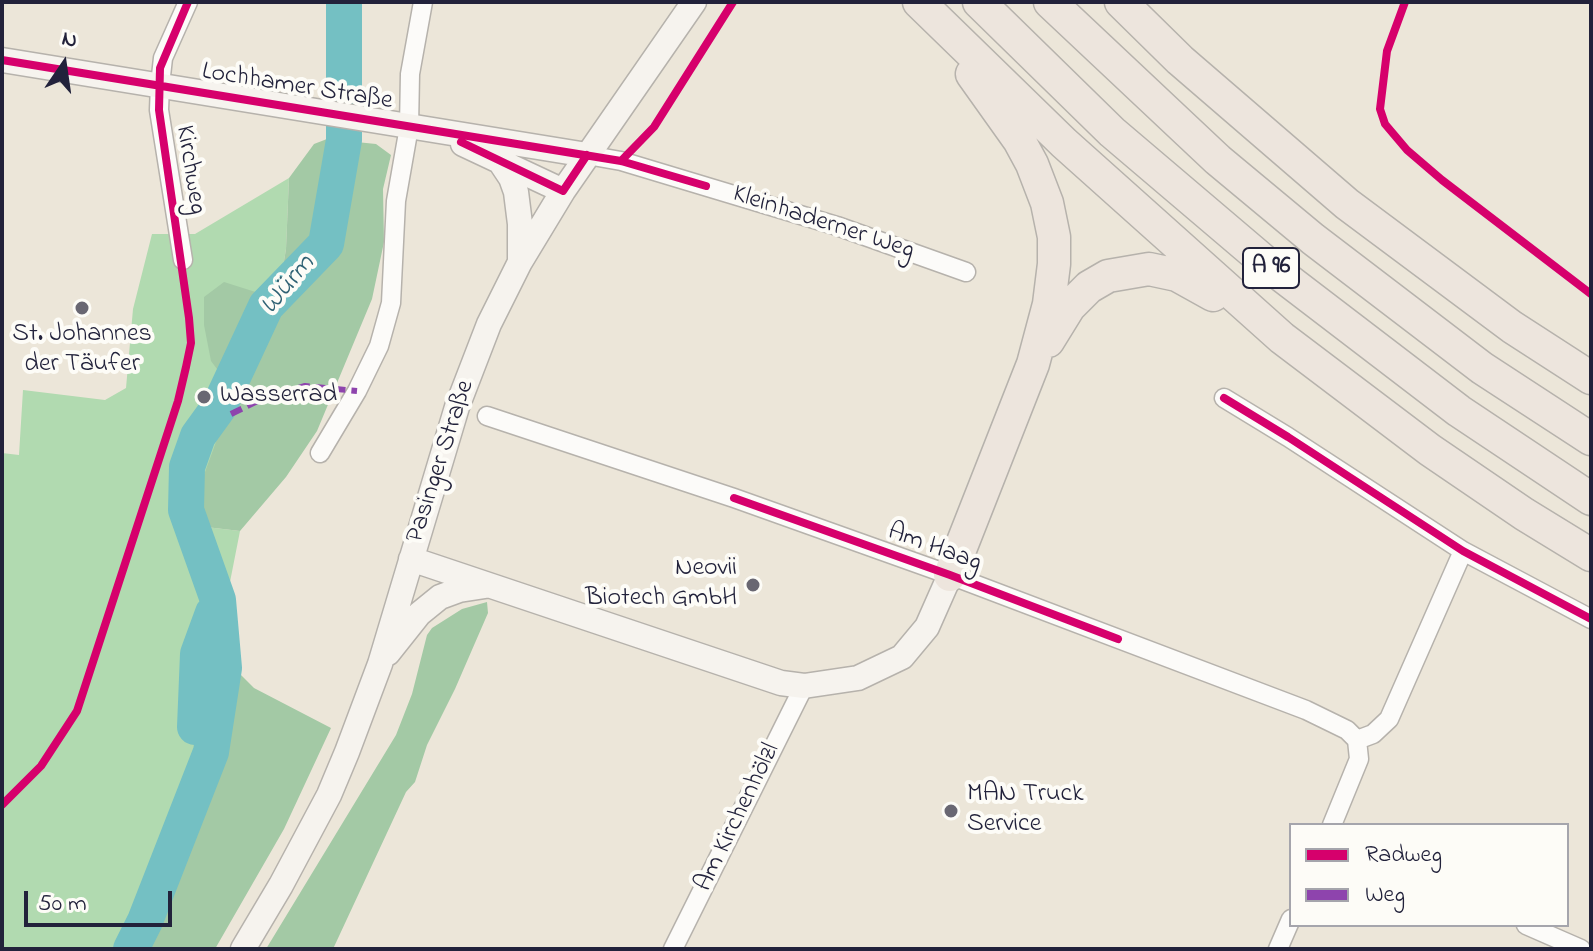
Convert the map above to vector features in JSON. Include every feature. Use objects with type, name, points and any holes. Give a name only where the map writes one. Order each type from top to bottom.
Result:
[{"type":"highway","name":"A 96","points":[[979,2],[1112,132],[1272,268],[1459,411],[1591,499]]},
{"type":"highway","name":"A 96","points":[[1050,2],[1218,160],[1313,239],[1482,368],[1591,439]]},
{"type":"highway","points":[[1121,2],[1180,60],[1347,204],[1512,327],[1591,378]]},
{"type":"highway","points":[[927,10],[1064,143],[1282,338],[1430,450],[1591,555]]},
{"type":"highway","points":[[927,10],[1019,140],[1047,203],[1054,237],[1049,304],[1033,364],[950,575]]},
{"type":"highway","points":[[1033,364],[1069,307],[1089,287],[1108,276],[1130,270],[1149,269],[1177,275],[1205,289],[1255,324],[1282,338]]},
{"type":"main road","name":"Pasinger Straße","points":[[243,949],[329,795],[380,664],[468,378],[489,324],[520,262],[563,191],[694,2]]},
{"type":"main road","name":"Lochhamer Straße","points":[[2,60],[587,155]]},
{"type":"main road","name":"Lochhamer Straße","points":[[443,133],[563,191]]},
{"type":"main road","points":[[501,163],[516,192],[520,262]]},
{"type":"main road","points":[[411,559],[781,683],[804,686],[858,678],[902,657],[927,627],[950,575]]},
{"type":"main road","points":[[380,664],[431,603],[459,590],[488,586]]},
{"type":"street","name":"Kirchweg","points":[[183,260],[159,110],[163,58],[188,2]]},
{"type":"street","points":[[320,453],[357,391],[379,346],[391,303],[396,201],[409,127],[410,74],[423,2]]},
{"type":"street","name":"Kleinhaderner Weg","points":[[587,155],[621,161],[837,226],[966,272]]},
{"type":"street","points":[[1224,398],[1463,551],[1591,619]]},
{"type":"street","name":"Am Haag","points":[[487,416],[734,498],[950,575],[1306,710],[1347,730],[1357,740]]},
{"type":"street","points":[[1333,823],[1359,759],[1357,740],[1373,734],[1389,719],[1463,551]]},
{"type":"street","name":"Am Kirchenhölzl","points":[[673,949],[804,686]]},
{"type":"street","points":[[1278,949],[1289,924]]},
{"type":"street","points":[[1531,927],[1581,949]]},
{"type":"green space","points":[[327,139],[376,144],[391,155],[383,189],[384,242],[372,299],[317,431],[286,477],[240,531],[206,527],[193,505],[236,387],[223,377],[211,361],[204,325],[204,297],[224,282],[265,295],[281,279],[286,249],[289,178],[314,144]]},
{"type":"green space","points":[[289,178],[286,249],[281,279],[265,295],[206,527],[240,531],[229,587],[236,670],[229,723],[216,769],[140,949],[2,949],[2,453],[19,455],[23,390],[105,400],[126,388],[133,309],[152,234],[195,234]]},
{"type":"green space","points":[[487,602],[488,613],[427,745],[415,782],[406,792],[333,949],[266,949],[396,735],[412,694],[427,635],[432,628],[462,609]]},
{"type":"green space","points":[[236,670],[254,688],[331,728],[284,829],[215,949],[140,949],[216,769],[229,723]]},
{"type":"waterway","name":"Würm","points":[[131,949],[145,921],[211,752],[224,668],[218,600],[186,510],[187,467],[198,436],[219,407],[266,306],[326,244],[344,140],[344,2]]},
{"type":"waterway","name":"Würm","points":[[195,727],[198,654],[213,613]]},
{"type":"marked path","points":[[231,414],[264,398],[305,386],[357,391]]},
{"type":"cycle path","points":[[2,805],[41,766],[77,711],[178,401],[186,367],[191,343],[189,318],[159,110],[160,68],[188,2]]},
{"type":"cycle path","points":[[621,161],[654,127],[733,2]]},
{"type":"cycle path","points":[[1405,2],[1387,51],[1380,109],[1385,124],[1407,150],[1442,180],[1591,294]]},
{"type":"cycle path","points":[[2,60],[621,161],[706,186]]},
{"type":"cycle path","points":[[461,142],[563,191],[587,155]]},
{"type":"cycle path","points":[[1224,398],[1463,551],[1591,619]]},
{"type":"cycle path","points":[[734,498],[1118,639]]},
{"type":"place","name":"St. Johannes der Täufer","points":[[82,308]]},
{"type":"place","name":"Wasserrad","points":[[204,397]]},
{"type":"place","name":"Neovii Biotech GmbH","points":[[753,585]]},
{"type":"place","name":"MAN Truck Service","points":[[951,811]]}]
